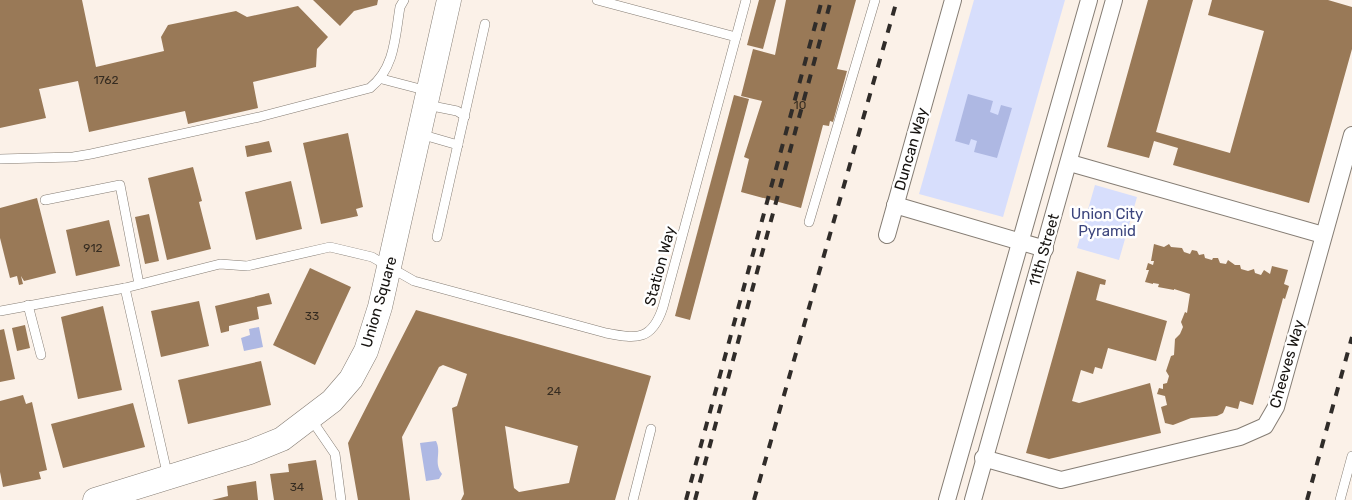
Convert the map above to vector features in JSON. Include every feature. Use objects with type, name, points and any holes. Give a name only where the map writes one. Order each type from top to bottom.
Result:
[{"type":"street","name":"Union Square","points":[[95,500],[250,452],[282,439],[311,419],[332,401],[355,372],[376,325],[449,0]]},
{"type":"street","name":"Duncan Way","points":[[953,0],[895,206],[1045,249]]},
{"type":"street","name":"11th Street","points":[[947,500],[1089,0]]},
{"type":"street","name":"11th Street","points":[[973,500],[983,458],[1070,163],[1114,0]]},
{"type":"street","name":"Cheeves Way","points":[[983,458],[1061,480],[1240,437],[1265,426],[1276,407],[1352,135]]},
{"type":"street","points":[[1070,163],[1323,235]]},
{"type":"street","points":[[887,235],[895,206]]},
{"type":"lane","points":[[0,159],[73,157],[91,154],[259,117],[363,91],[382,79],[391,61],[400,7],[404,0]]},
{"type":"lane","points":[[597,0],[736,36]]},
{"type":"lane","name":"Station Way","points":[[0,311],[125,288],[220,264],[247,266],[330,247],[372,257],[389,268],[418,282],[606,333],[629,338],[645,334],[658,323],[663,307],[746,0]]},
{"type":"lane","points":[[809,222],[875,0]]},
{"type":"lane","points":[[437,237],[486,24]]},
{"type":"lane","points":[[382,79],[465,116]]},
{"type":"lane","points":[[420,134],[458,145]]},
{"type":"lane","points":[[46,200],[120,185],[139,284]]},
{"type":"lane","points":[[125,288],[168,478]]},
{"type":"lane","points":[[28,305],[41,355]]},
{"type":"lane","points":[[311,419],[335,454],[341,500]]},
{"type":"lane","points":[[633,500],[651,428]]},
{"type":"lane","points":[[1340,500],[1352,456]]},
{"type":"green space","points":[[974,0],[1065,0],[1003,217],[919,194]]},
{"type":"green space","name":"Union City Pyramid","points":[[1095,185],[1137,197],[1119,260],[1077,248]]},
{"type":"shaded area","points":[[968,94],[993,101],[990,112],[998,115],[1001,105],[1012,108],[997,158],[974,152],[977,141],[971,139],[969,145],[955,141]]},
{"type":"shaded area","points":[[259,327],[263,347],[244,351],[241,338],[250,335],[249,329]]},
{"type":"shaded area","points":[[436,441],[438,445],[438,465],[442,474],[439,479],[426,481],[420,443]]},
{"type":"building","points":[[0,0],[82,0],[96,67],[164,51],[161,37],[168,25],[236,11],[247,17],[298,6],[328,37],[317,49],[316,67],[253,82],[258,108],[188,124],[185,111],[89,132],[78,81],[39,89],[46,118],[0,128]]},
{"type":"building","points":[[313,0],[378,0],[377,5],[354,11],[340,26]]},
{"type":"building","points":[[759,0],[776,0],[763,49],[747,45]]},
{"type":"building","points":[[786,0],[856,0],[837,69],[847,71],[833,122],[830,121],[829,126],[823,125],[801,208],[741,192],[749,159],[744,157],[762,101],[741,96],[753,49],[775,55]]},
{"type":"building","points":[[1148,0],[1193,0],[1156,132],[1230,153],[1264,31],[1208,15],[1212,0],[1328,0],[1352,7],[1352,49],[1309,203],[1173,165],[1178,148],[1154,141],[1149,158],[1107,147]]},
{"type":"building","points":[[734,95],[749,99],[690,320],[675,316]]},
{"type":"building","points":[[348,133],[363,207],[356,209],[358,216],[321,224],[303,143]]},
{"type":"building","points":[[269,141],[272,152],[247,157],[245,146]]},
{"type":"building","points":[[193,167],[202,201],[199,202],[211,249],[167,260],[148,178]]},
{"type":"building","points":[[291,181],[302,229],[256,240],[245,192]]},
{"type":"building","points":[[37,198],[56,273],[24,281],[21,276],[23,284],[19,285],[17,276],[10,278],[0,238],[0,208]]},
{"type":"building","points":[[149,214],[159,261],[145,264],[135,217]]},
{"type":"building","points":[[109,220],[120,266],[76,276],[66,230]]},
{"type":"building","points":[[1154,244],[1164,247],[1169,244],[1171,247],[1182,248],[1184,252],[1190,254],[1192,250],[1197,251],[1199,255],[1204,254],[1205,258],[1212,260],[1213,258],[1218,258],[1220,263],[1226,264],[1228,260],[1235,265],[1240,265],[1241,269],[1248,271],[1254,269],[1255,273],[1261,275],[1264,270],[1270,274],[1272,266],[1288,270],[1284,284],[1289,286],[1285,299],[1283,298],[1253,405],[1240,401],[1238,409],[1226,406],[1223,413],[1217,416],[1191,418],[1173,425],[1165,423],[1161,407],[1167,405],[1165,396],[1157,394],[1159,388],[1163,389],[1163,384],[1167,383],[1169,376],[1166,371],[1171,356],[1174,355],[1175,339],[1183,327],[1181,322],[1185,312],[1187,313],[1190,294],[1158,287],[1159,284],[1145,282],[1149,270],[1146,270],[1148,263],[1153,265],[1154,261],[1151,261]]},
{"type":"building","points":[[310,268],[351,287],[315,365],[273,345]]},
{"type":"building","points":[[1077,271],[1106,280],[1105,285],[1100,284],[1096,300],[1167,321],[1156,361],[1108,348],[1102,369],[1095,367],[1093,374],[1081,370],[1072,401],[1079,403],[1150,383],[1161,433],[1049,459],[1026,453]]},
{"type":"building","points":[[269,293],[272,304],[257,307],[259,319],[229,326],[229,331],[221,333],[215,306]]},
{"type":"building","points":[[199,301],[209,346],[161,357],[151,311]]},
{"type":"building","points":[[103,306],[122,390],[78,399],[61,317]]},
{"type":"building","points":[[416,310],[651,376],[615,500],[461,500],[464,494],[452,408],[457,406],[467,374],[443,365],[439,367],[402,437],[410,500],[358,500],[348,443]],"holes":[[[505,426],[578,446],[569,483],[519,492],[514,488]]]},
{"type":"building","points":[[25,325],[30,348],[17,351],[12,328]]},
{"type":"building","points":[[4,329],[15,379],[0,382],[0,330]]},
{"type":"building","points":[[261,361],[271,405],[188,424],[178,380]]},
{"type":"building","points":[[23,395],[26,404],[32,402],[47,470],[39,472],[41,479],[3,487],[0,472],[0,401]]},
{"type":"building","points":[[133,403],[145,447],[63,468],[51,424]]},
{"type":"building","points":[[316,460],[323,500],[274,500],[270,474],[289,472],[288,464]]},
{"type":"building","points":[[256,481],[258,500],[212,500],[228,496],[227,486]]},
{"type":"railway","points":[[686,500],[822,0]]},
{"type":"railway","points":[[695,500],[831,0]]},
{"type":"railway","points":[[754,500],[897,0]]},
{"type":"railway","points":[[1307,500],[1352,337]]}]
